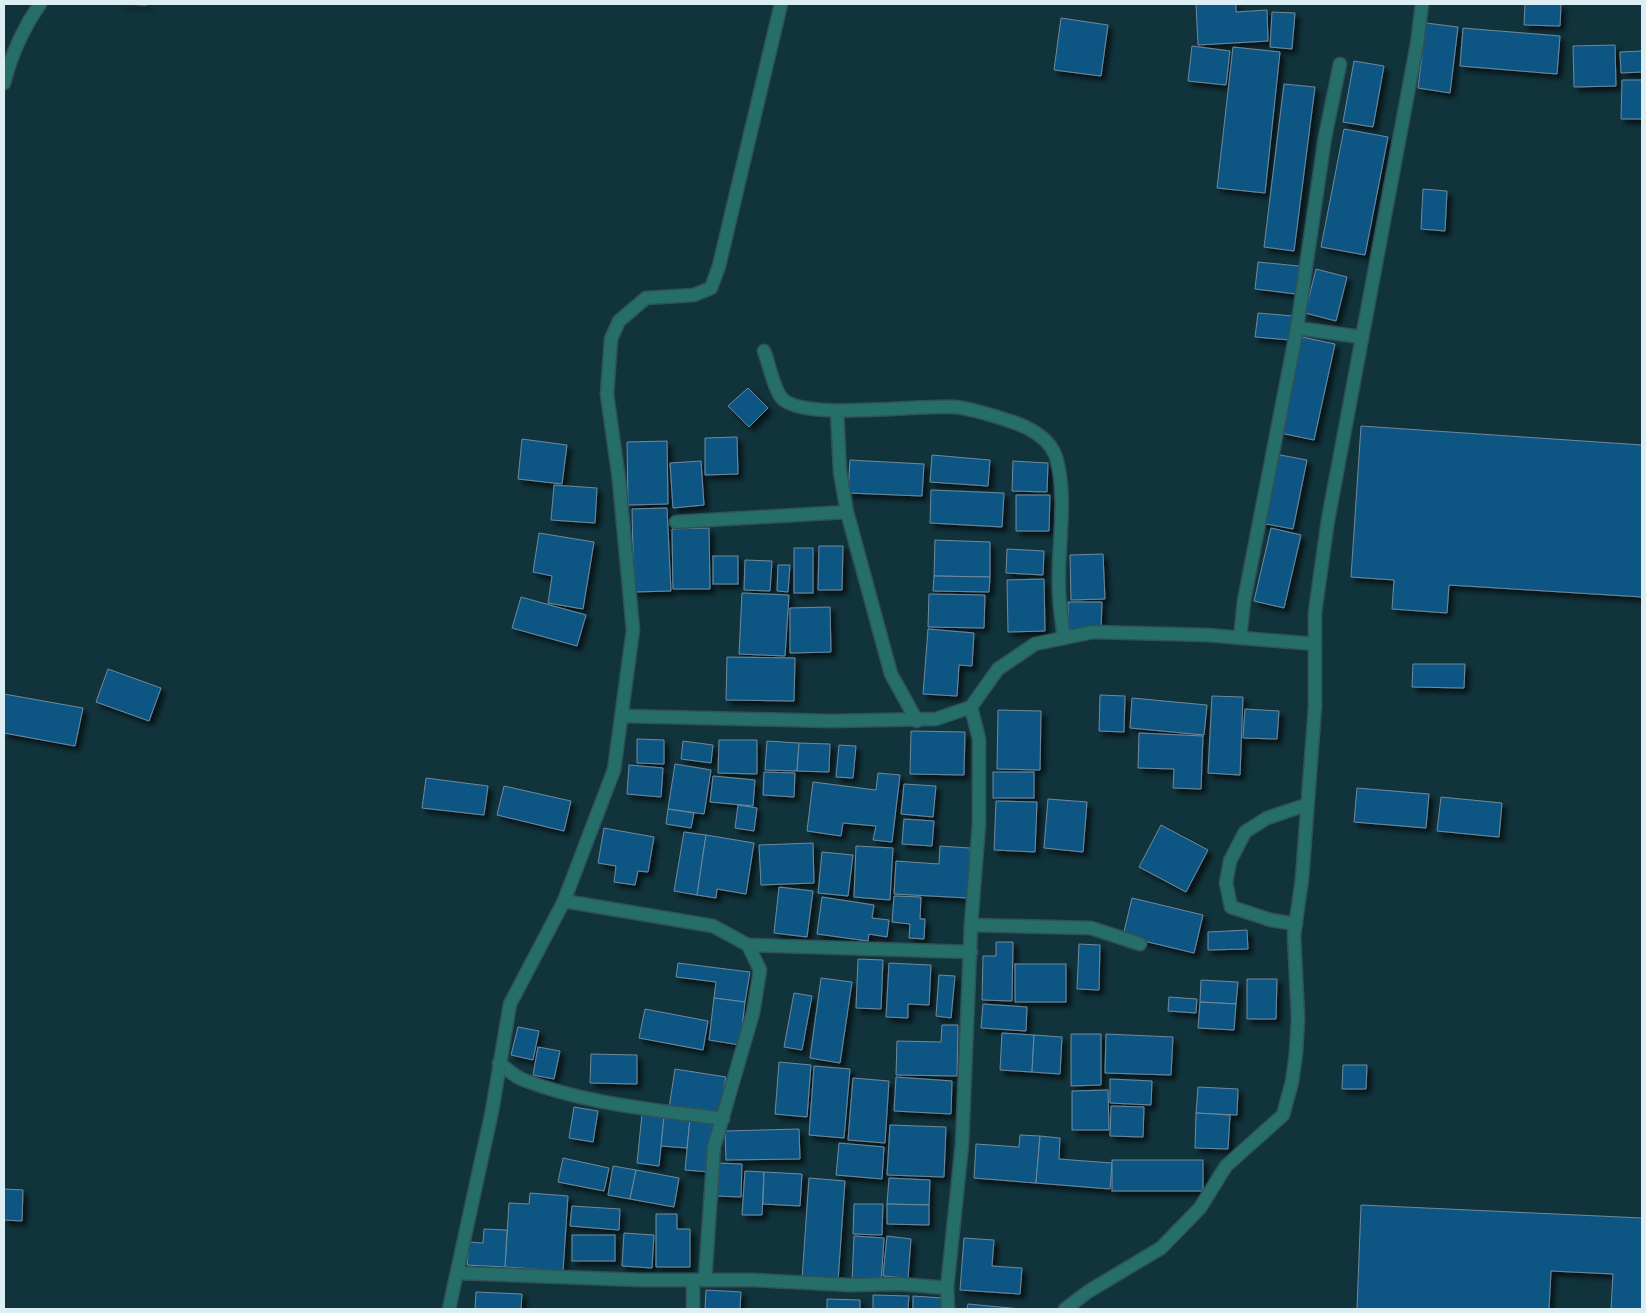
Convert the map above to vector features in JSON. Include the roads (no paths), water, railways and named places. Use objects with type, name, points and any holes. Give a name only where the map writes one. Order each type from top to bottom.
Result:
[{"type":"street","points":[[4,83],[12,59],[32,14],[40,4]]},
{"type":"street","points":[[449,1309],[492,1111],[510,1004],[564,900],[614,770],[623,716],[633,630],[619,480],[607,394],[611,339],[619,320],[646,298],[694,296],[711,288],[720,266],[781,4]]},
{"type":"street","points":[[1065,1309],[1089,1291],[1161,1248],[1200,1208],[1226,1166],[1283,1115],[1296,1053],[1298,1018],[1294,935],[1302,879],[1314,706],[1314,612],[1328,520],[1361,337],[1416,51],[1422,4]]},
{"type":"street","points":[[1240,638],[1244,601],[1297,328],[1325,137],[1340,64]]},
{"type":"street","points":[[1297,328],[1361,337]]},
{"type":"street","points":[[764,351],[781,398],[795,407],[837,411],[955,407],[988,414],[1022,425],[1043,438],[1056,456],[1059,484],[1062,526],[1059,589],[1064,638]]},
{"type":"street","points":[[837,411],[840,472],[847,512],[891,674],[917,721]]},
{"type":"street","points":[[676,522],[847,512]]},
{"type":"street","points":[[623,716],[701,720],[917,721],[936,718],[971,706],[998,669],[1035,644],[1094,632],[1152,632],[1315,644]]},
{"type":"street","points":[[948,1309],[947,1288],[962,1145],[971,925],[979,824],[978,739],[971,706]]},
{"type":"street","points":[[1296,924],[1271,920],[1231,907],[1226,883],[1230,861],[1245,832],[1267,818],[1306,805]]},
{"type":"street","points":[[564,900],[713,926],[748,945],[971,952]]},
{"type":"street","points":[[971,925],[1091,928],[1140,944]]},
{"type":"street","points":[[693,1309],[699,1280],[714,1147],[753,1013],[760,970],[748,945]]},
{"type":"street","points":[[499,1063],[522,1080],[559,1091],[637,1107],[723,1119]]},
{"type":"street","points":[[458,1273],[620,1280],[901,1284],[947,1288]]}]
